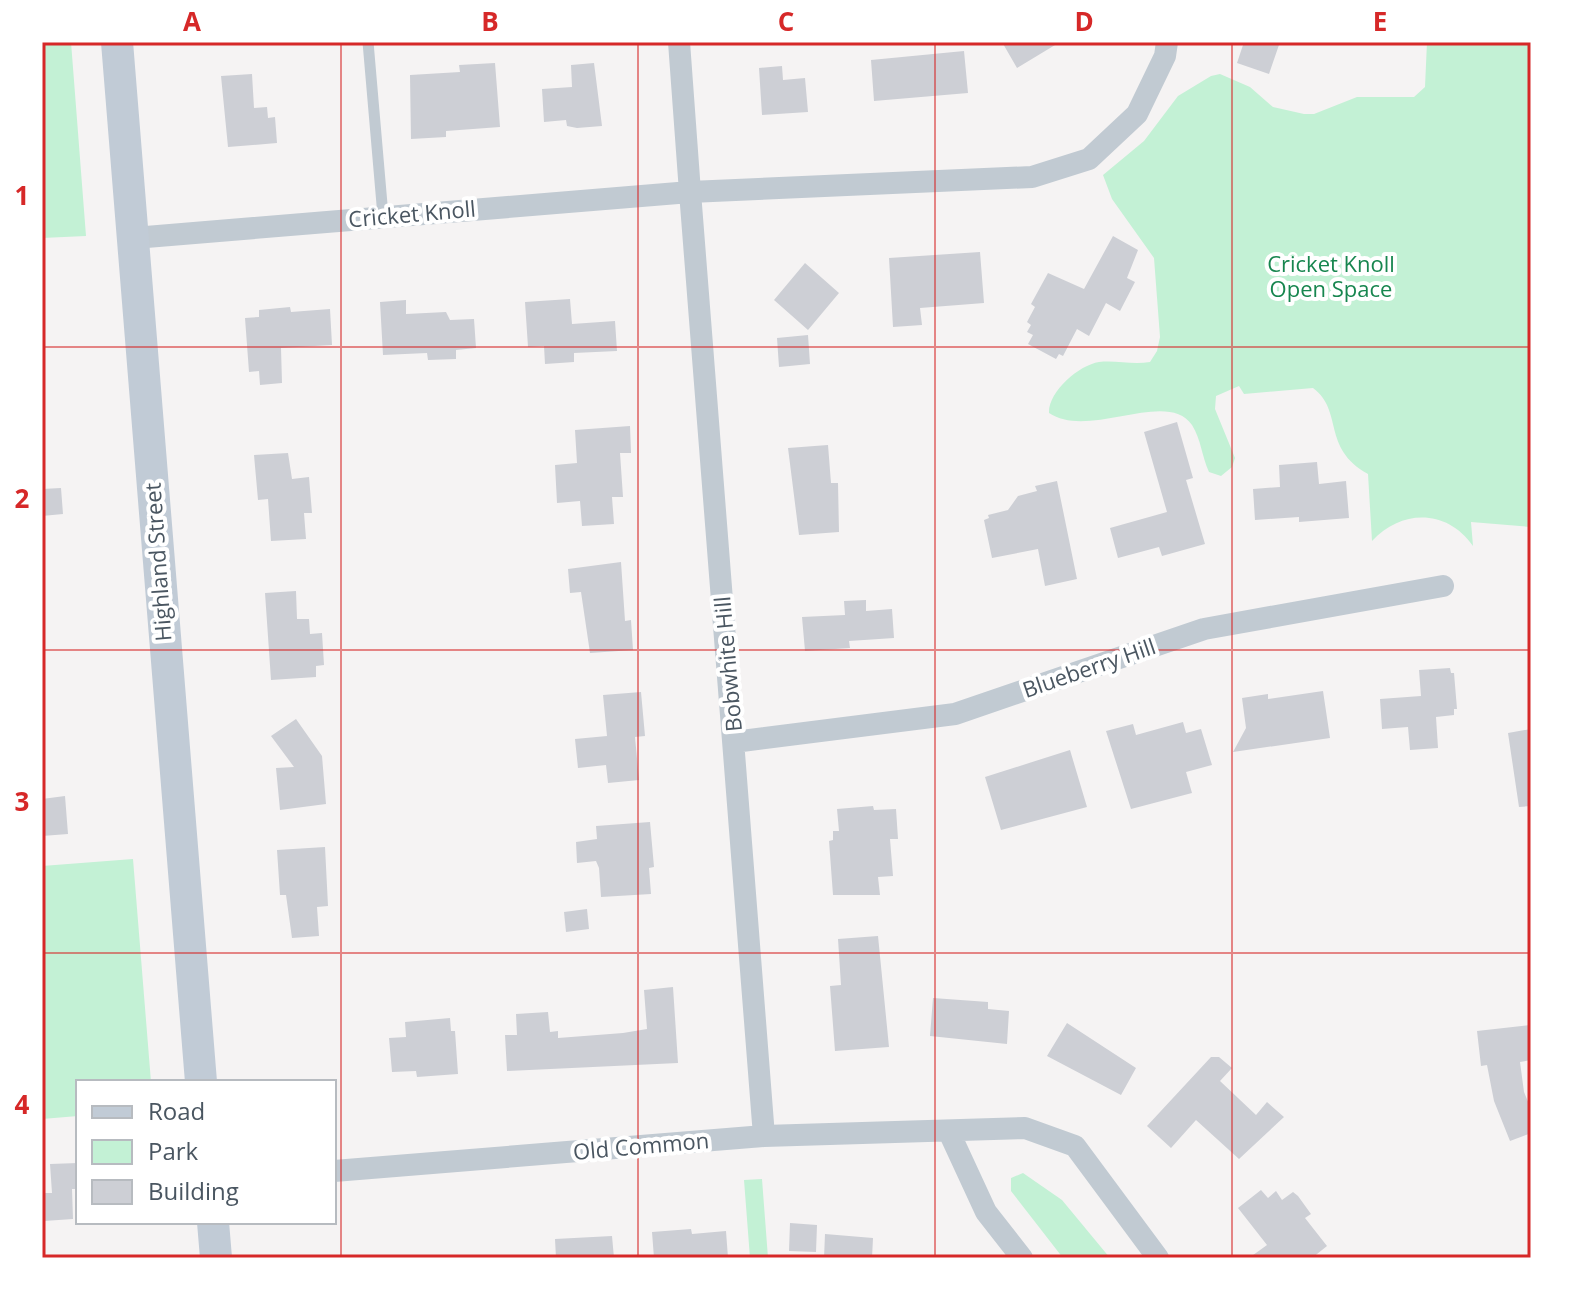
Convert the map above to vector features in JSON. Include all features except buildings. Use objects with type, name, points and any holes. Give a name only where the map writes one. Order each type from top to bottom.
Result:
[{"type":"main road","name":"Highland Street","points":[[117,42],[201,1080]]},
{"type":"main road","points":[[213,1224],[216,1258]]},
{"type":"street","points":[[679,42],[690,192]]},
{"type":"street","name":"Cricket Knoll","points":[[134,238],[690,192],[1032,177],[1089,159],[1137,114],[1165,56],[1167,42]]},
{"type":"street","name":"Bobwhite Hill","points":[[690,192],[764,1136]]},
{"type":"street","name":"Blueberry Hill","points":[[734,742],[955,714],[1204,629],[1443,586]]},
{"type":"street","name":"Old Common","points":[[336,1171],[764,1136],[949,1132],[987,1126],[1025,1128],[1075,1146],[1158,1258]]},
{"type":"street","points":[[949,1132],[986,1212],[1022,1258]]},
{"type":"lane","points":[[368,42],[383,216]]},
{"type":"green space","points":[[42,42],[71,42],[86,236],[42,238]]},
{"type":"green space","name":"Cricket Knoll Open Space","points":[[1427,42],[1531,42],[1531,527],[1471,522],[1473,546],[1450,525],[1438,520],[1410,519],[1397,523],[1372,541],[1368,474],[1344,453],[1328,407],[1313,388],[1244,394],[1239,386],[1216,396],[1215,409],[1235,458],[1232,467],[1221,476],[1209,472],[1195,430],[1180,415],[1165,411],[1146,412],[1085,421],[1066,420],[1049,413],[1059,388],[1083,368],[1099,362],[1150,362],[1157,351],[1160,337],[1154,258],[1112,199],[1103,175],[1144,141],[1178,96],[1211,76],[1220,74],[1250,87],[1273,107],[1304,114],[1314,114],[1357,97],[1414,97],[1425,87]]},
{"type":"green space","points":[[133,859],[151,1080],[76,1080],[76,1116],[42,1119],[42,866]]},
{"type":"green space","points":[[1023,1173],[1062,1200],[1110,1258],[1063,1258],[1011,1191],[1011,1178]]},
{"type":"green space","points":[[762,1179],[768,1258],[750,1258],[744,1180]]}]
